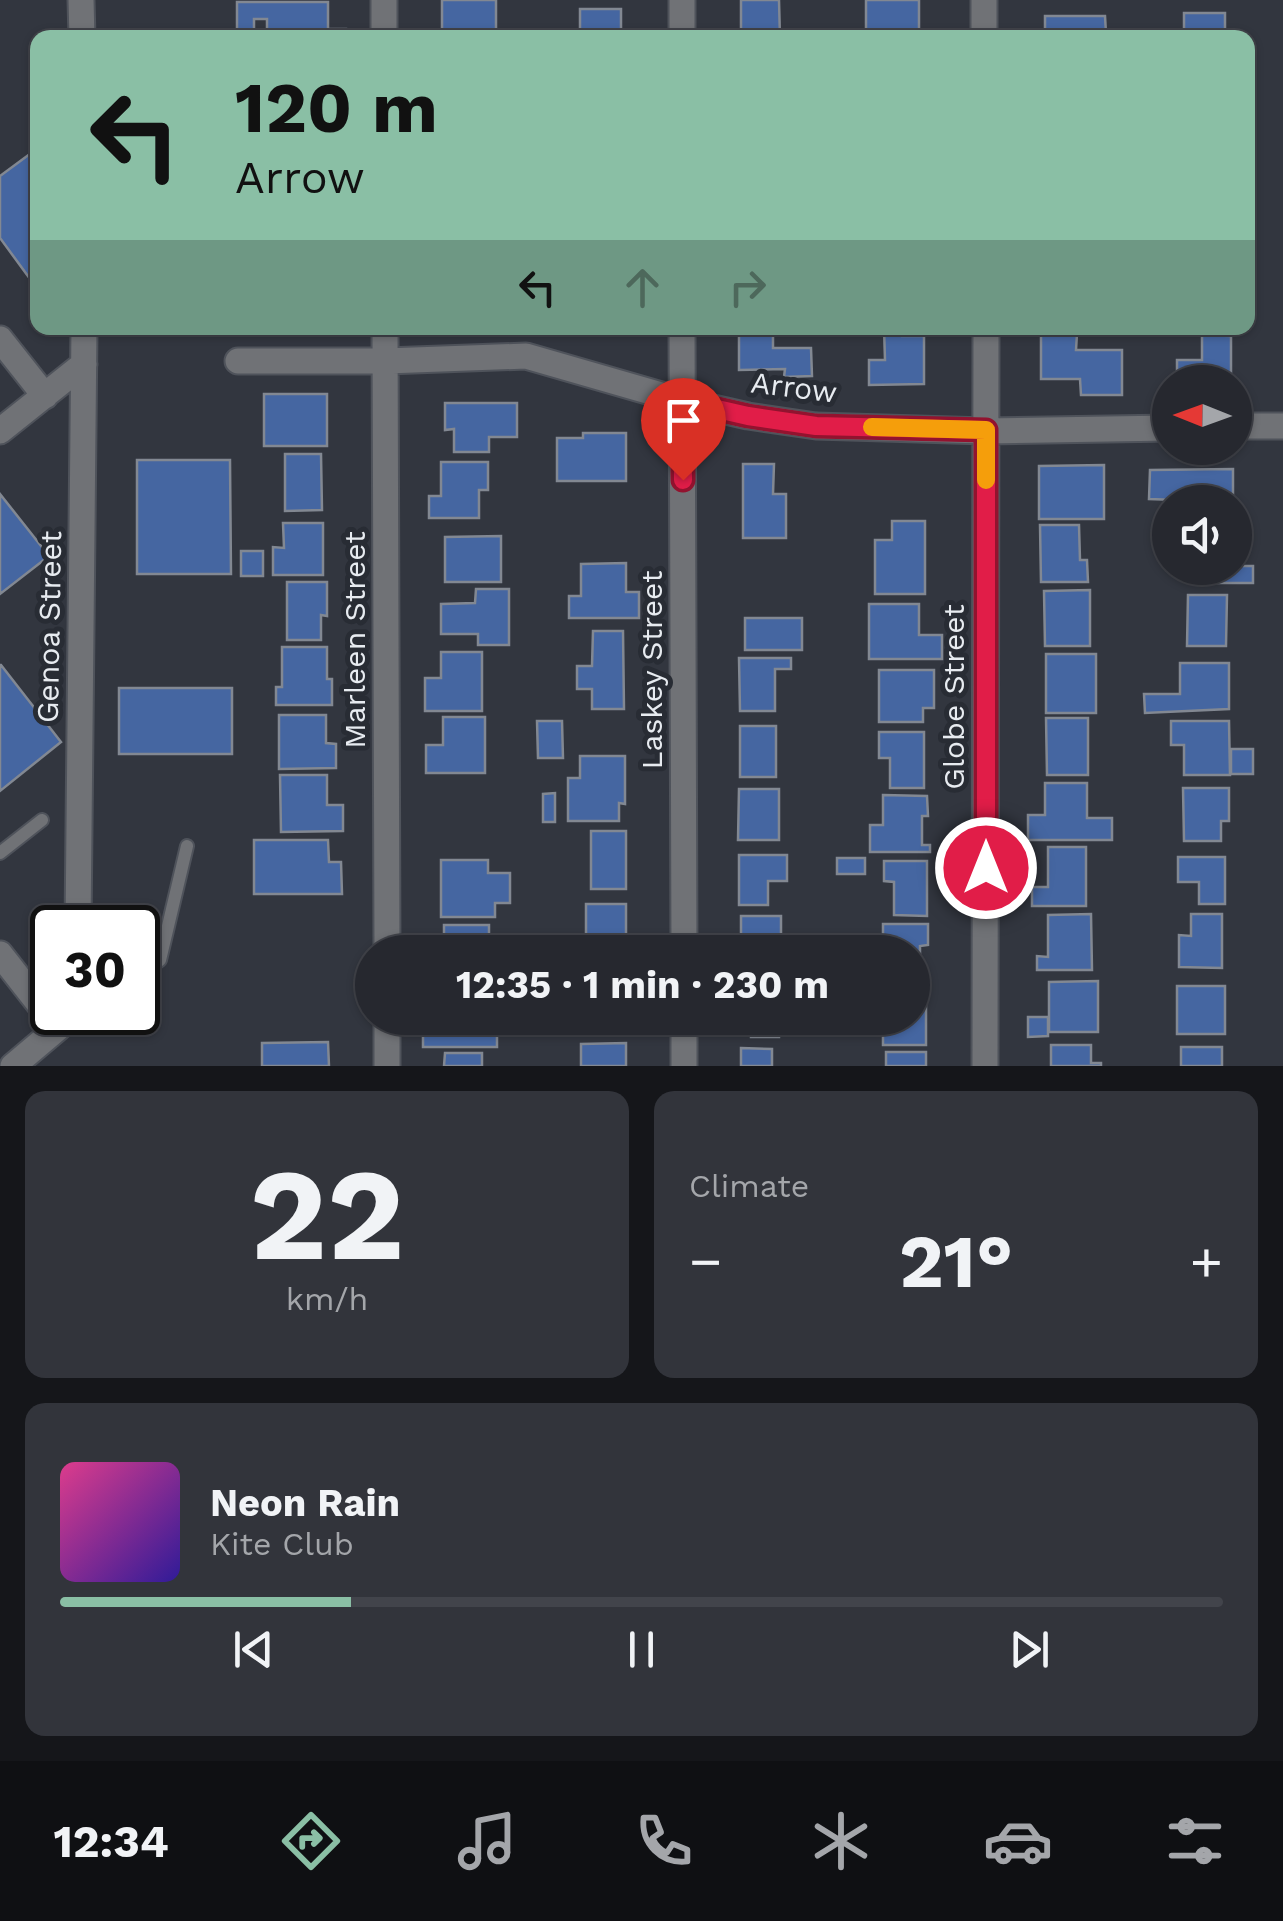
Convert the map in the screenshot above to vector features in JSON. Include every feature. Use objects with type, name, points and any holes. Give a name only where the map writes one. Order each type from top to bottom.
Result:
[{"type":"street","points":[[82,0],[82,30]]},
{"type":"street","points":[[384,0],[384,30]]},
{"type":"street","points":[[682,0],[682,30]]},
{"type":"street","points":[[984,0],[984,30]]},
{"type":"street","name":"Genoa Street","points":[[78,905],[84,335]]},
{"type":"street","name":"Marleen Street","points":[[386,335],[387,935]]},
{"type":"street","name":"Laskey Street","points":[[682,335],[684,935]]},
{"type":"street","name":"Globe Street","points":[[985,1066],[986,335]]},
{"type":"street","points":[[0,339],[45,396]]},
{"type":"street","name":"Arrow","points":[[238,361],[526,356],[682,401],[816,426],[1152,428]]},
{"type":"street","points":[[0,431],[84,364]]},
{"type":"street","points":[[1252,426],[1283,426]]},
{"type":"street","points":[[0,954],[30,986]]},
{"type":"street","points":[[12,1066],[46,1035]]},
{"type":"street","points":[[387,1035],[387,1066]]},
{"type":"street","points":[[684,1035],[684,1066]]},
{"type":"lane","points":[[0,853],[42,820]]},
{"type":"lane","points":[[160,960],[186,846]]},
{"type":"building","points":[[442,0],[496,0],[496,30],[442,30]]},
{"type":"building","points":[[741,0],[779,0],[780,30],[741,30]]},
{"type":"building","points":[[866,0],[919,0],[919,30],[866,30]]},
{"type":"building","points":[[237,2],[328,2],[328,29],[346,29],[267,30],[267,19],[254,19],[254,30],[237,30]]},
{"type":"building","points":[[580,9],[621,9],[621,30],[580,30]]},
{"type":"building","points":[[1184,13],[1225,13],[1225,30],[1184,30]]},
{"type":"building","points":[[1045,16],[1105,16],[1106,30],[1045,30]]},
{"type":"building","points":[[30,154],[30,279],[0,238],[0,176]]},
{"type":"building","points":[[739,335],[773,335],[773,348],[811,348],[812,376],[784,377],[785,369],[739,370]]},
{"type":"building","points":[[884,335],[924,336],[924,384],[869,385],[869,360],[885,360]]},
{"type":"building","points":[[1041,335],[1077,335],[1076,350],[1122,350],[1122,395],[1081,395],[1080,379],[1041,379]]},
{"type":"building","points":[[1202,335],[1231,336],[1231,365],[1177,365],[1177,360],[1202,360]]},
{"type":"building","points":[[264,394],[327,394],[327,446],[264,446]]},
{"type":"building","points":[[445,403],[517,403],[517,437],[489,437],[489,452],[454,452],[454,429],[445,430]]},
{"type":"building","points":[[583,433],[626,433],[626,481],[557,481],[557,438],[583,438]]},
{"type":"building","points":[[285,454],[321,454],[322,510],[285,511]]},
{"type":"building","points":[[137,460],[230,460],[231,574],[137,574]]},
{"type":"building","points":[[441,462],[488,462],[488,490],[479,490],[479,518],[429,518],[429,496],[441,496]]},
{"type":"building","points":[[743,464],[774,464],[773,494],[786,494],[786,538],[743,538]]},
{"type":"building","points":[[1104,465],[1104,519],[1039,519],[1039,466]]},
{"type":"building","points":[[1233,469],[1233,485],[1152,485],[1149,499],[1150,470]]},
{"type":"building","points":[[0,494],[49,556],[0,594]]},
{"type":"building","points":[[892,521],[925,521],[925,594],[875,594],[875,540],[892,540]]},
{"type":"building","points":[[283,523],[323,523],[323,575],[273,575],[273,547],[284,548]]},
{"type":"building","points":[[1040,525],[1079,525],[1080,560],[1087,560],[1088,582],[1041,582]]},
{"type":"building","points":[[501,536],[501,582],[445,582],[445,537]]},
{"type":"building","points":[[241,551],[263,551],[263,576],[241,576]]},
{"type":"building","points":[[626,563],[626,592],[639,592],[639,618],[569,618],[569,596],[581,596],[581,564]]},
{"type":"building","points":[[287,582],[327,582],[327,616],[321,615],[321,640],[287,640]]},
{"type":"building","points":[[476,589],[509,589],[509,645],[478,645],[478,634],[441,634],[441,604],[475,603]]},
{"type":"building","points":[[1090,590],[1090,646],[1045,646],[1044,591]]},
{"type":"building","points":[[1188,595],[1227,595],[1226,646],[1187,646]]},
{"type":"building","points":[[869,604],[919,604],[919,635],[942,635],[942,659],[869,659]]},
{"type":"building","points":[[745,618],[802,618],[802,650],[745,650]]},
{"type":"building","points":[[593,631],[623,631],[624,709],[592,709],[592,689],[577,689],[577,666],[592,666]]},
{"type":"building","points":[[282,647],[327,647],[332,705],[276,705],[276,687],[282,687]]},
{"type":"building","points":[[441,652],[482,652],[482,711],[425,711],[425,678],[441,678]]},
{"type":"building","points":[[1046,654],[1096,654],[1096,713],[1046,713]]},
{"type":"building","points":[[739,658],[791,658],[791,669],[775,669],[775,711],[740,711]]},
{"type":"building","points":[[1180,663],[1229,663],[1229,709],[1145,713],[1144,694],[1180,694]]},
{"type":"building","points":[[0,665],[61,742],[0,791]]},
{"type":"building","points":[[879,670],[934,670],[934,708],[923,708],[923,722],[879,722]]},
{"type":"building","points":[[119,688],[232,688],[232,754],[119,754]]},
{"type":"building","points":[[279,715],[326,715],[326,743],[336,744],[336,768],[279,769]]},
{"type":"building","points":[[443,717],[485,717],[485,773],[426,773],[426,745],[443,745]]},
{"type":"building","points":[[1046,718],[1088,718],[1088,775],[1047,775]]},
{"type":"building","points":[[537,721],[562,721],[563,758],[538,758]]},
{"type":"building","points":[[1171,721],[1229,721],[1230,775],[1184,775],[1184,745],[1171,745]]},
{"type":"building","points":[[740,726],[776,726],[776,777],[740,777]]},
{"type":"building","points":[[879,732],[924,732],[924,788],[890,788],[890,758],[879,758]]},
{"type":"building","points":[[1231,749],[1253,749],[1253,774],[1231,774]]},
{"type":"building","points":[[580,756],[625,756],[625,804],[619,803],[619,821],[568,821],[568,778],[580,778]]},
{"type":"building","points":[[280,775],[327,775],[327,805],[343,805],[343,831],[281,832]]},
{"type":"building","points":[[1045,783],[1087,783],[1087,818],[1112,818],[1112,840],[1028,840],[1028,815],[1045,815]]},
{"type":"building","points":[[1183,788],[1229,788],[1229,821],[1221,821],[1221,841],[1184,841]]},
{"type":"building","points":[[739,789],[779,789],[779,840],[738,840]]},
{"type":"building","points":[[555,793],[555,822],[543,822],[543,794]]},
{"type":"building","points":[[883,795],[927,796],[928,816],[922,816],[922,845],[930,845],[930,852],[870,852],[870,825],[883,825]]},
{"type":"building","points":[[591,831],[626,831],[626,889],[591,889]]},
{"type":"building","points":[[254,840],[328,840],[329,862],[341,862],[342,894],[254,894]]},
{"type":"building","points":[[1048,847],[1086,847],[1086,906],[1032,906],[1032,887],[1048,887]]},
{"type":"building","points":[[739,855],[787,855],[787,881],[768,881],[768,905],[739,905]]},
{"type":"building","points":[[1178,857],[1225,857],[1225,904],[1199,904],[1199,882],[1178,882]]},
{"type":"building","points":[[837,858],[865,858],[865,874],[837,874]]},
{"type":"building","points":[[441,860],[488,860],[488,873],[510,873],[510,903],[495,903],[495,917],[441,917]]},
{"type":"building","points":[[884,861],[927,861],[927,916],[894,915],[894,882],[884,881]]},
{"type":"building","points":[[586,904],[626,904],[626,935],[586,935]]},
{"type":"building","points":[[1091,914],[1092,970],[1037,970],[1037,956],[1048,957],[1048,915]]},
{"type":"building","points":[[1191,914],[1222,914],[1222,968],[1179,967],[1179,935],[1191,936]]},
{"type":"building","points":[[741,916],[781,916],[781,935],[741,935]]},
{"type":"building","points":[[883,924],[928,924],[928,935],[883,935]]},
{"type":"building","points":[[444,925],[489,925],[489,935],[444,935]]},
{"type":"building","points":[[1098,981],[1098,1032],[1049,1032],[1049,982]]},
{"type":"building","points":[[1177,986],[1225,986],[1225,1034],[1177,1034]]},
{"type":"building","points":[[1028,1017],[1048,1017],[1048,1036],[1028,1037]]},
{"type":"building","points":[[423,1035],[497,1035],[497,1047],[423,1047]]},
{"type":"building","points":[[883,1035],[926,1035],[926,1045],[883,1045]]},
{"type":"building","points":[[328,1042],[329,1066],[262,1066],[262,1043]]},
{"type":"building","points":[[626,1043],[626,1066],[581,1066],[581,1044]]},
{"type":"building","points":[[1051,1045],[1091,1045],[1091,1063],[1101,1066],[1051,1066]]},
{"type":"building","points":[[1181,1047],[1222,1047],[1222,1066],[1181,1066]]},
{"type":"building","points":[[741,1048],[772,1049],[772,1066],[741,1066]]},
{"type":"building","points":[[886,1052],[926,1052],[926,1066],[886,1066]]},
{"type":"building","points":[[445,1053],[482,1053],[482,1066],[444,1066]]},
{"type":"slow traffic","points":[[872,427],[986,430],[986,480]]},
{"type":"route","points":[[683,480],[682,401],[816,426],[986,430],[986,868]]}]
